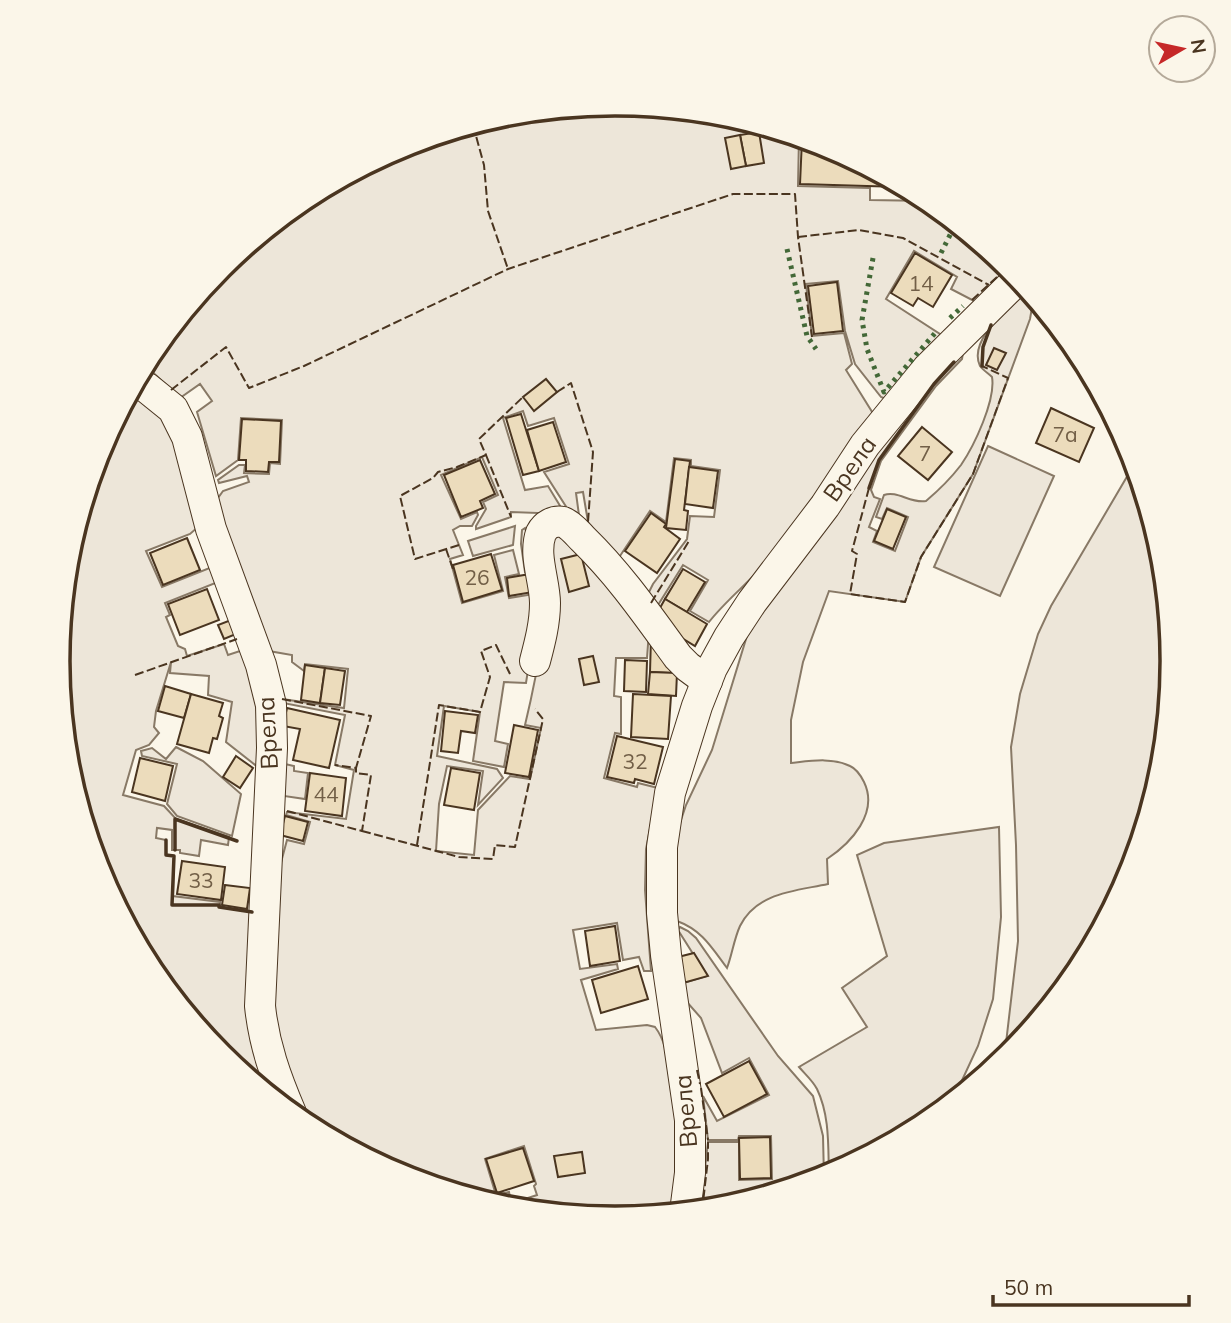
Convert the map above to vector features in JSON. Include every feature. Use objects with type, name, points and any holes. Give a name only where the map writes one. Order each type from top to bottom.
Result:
[{"type":"street","name":"Врела","points":[[686,1202],[690,1173],[690,1120],[666,955],[662,913],[662,847],[670,793],[707,681],[729,637],[752,602],[810,526],[865,445],[927,369],[1011,286]]},
{"type":"street","name":"Врела","points":[[144,387],[173,409],[187,437],[211,529],[261,665],[271,705],[272,748],[260,1006],[263,1034],[283,1094]]},
{"type":"street","points":[[535,661],[545,602],[539,541],[541,532],[548,524],[559,521],[569,525],[613,570],[678,657],[707,681]]},
{"type":"shaded area","points":[[580,117],[651,117],[722,126],[791,145],[799,148],[798,186],[870,188],[870,200],[907,201],[948,229],[1002,277],[976,302],[951,289],[957,277],[914,251],[886,299],[943,336],[886,399],[881,397],[855,364],[845,331],[838,281],[806,284],[812,336],[844,333],[852,364],[846,370],[874,415],[783,542],[709,622],[690,611],[708,580],[683,565],[653,613],[645,600],[653,584],[687,539],[690,516],[714,517],[720,470],[691,466],[691,460],[674,458],[666,522],[650,511],[614,565],[588,522],[583,492],[576,493],[581,530],[544,472],[569,464],[554,418],[528,426],[523,411],[503,418],[525,490],[548,486],[565,514],[511,512],[511,517],[476,529],[486,509],[483,502],[498,495],[482,457],[441,475],[461,519],[477,512],[478,515],[472,526],[460,526],[453,530],[463,555],[450,559],[462,603],[503,591],[494,555],[513,550],[519,574],[505,577],[509,598],[534,594],[530,571],[525,572],[521,544],[522,530],[525,528],[532,549],[538,606],[526,683],[504,682],[495,741],[508,744],[504,767],[473,761],[480,712],[444,706],[437,756],[497,769],[503,778],[478,805],[483,771],[447,766],[439,804],[436,851],[474,855],[478,810],[510,776],[530,779],[541,728],[525,725],[544,627],[554,529],[649,631],[647,658],[616,658],[614,696],[621,697],[621,734],[615,733],[604,778],[637,787],[638,783],[658,788],[646,849],[645,890],[651,971],[644,971],[639,957],[623,960],[617,923],[573,930],[580,969],[617,964],[618,969],[581,980],[596,1030],[647,1025],[655,1027],[662,1038],[669,1065],[675,1112],[677,1146],[674,1203],[580,1206],[524,1199],[537,1195],[524,1146],[485,1159],[496,1194],[440,1178],[374,1151],[304,1109],[283,1064],[274,1008],[279,870],[287,840],[304,844],[310,822],[286,815],[287,812],[346,819],[354,770],[335,765],[345,715],[283,703],[282,699],[344,708],[348,669],[305,664],[304,671],[292,662],[292,655],[269,651],[223,528],[218,498],[223,491],[249,482],[247,476],[219,483],[218,480],[239,465],[245,465],[244,473],[269,474],[270,463],[280,464],[282,420],[241,418],[238,460],[216,476],[197,412],[212,401],[200,384],[180,398],[153,373],[205,302],[256,251],[312,208],[374,172],[440,145],[509,126]]},
{"type":"shaded area","points":[[1020,296],[1032,309],[973,474],[921,557],[905,602],[829,591],[803,662],[791,720],[791,763],[828,761],[852,767],[862,777],[868,794],[865,816],[853,836],[827,859],[828,884],[778,895],[756,906],[747,915],[738,931],[727,968],[700,935],[677,921],[676,835],[686,805],[712,750],[750,626],[912,405],[963,353],[962,359],[936,386],[881,461],[871,490],[874,497],[880,499],[869,527],[877,531],[873,542],[895,551],[908,517],[887,508],[882,519],[876,517],[884,495],[894,494],[915,501],[926,501],[961,465],[978,435],[991,398],[992,377],[980,366],[980,345],[985,334]]},
{"type":"shaded area","points":[[138,397],[155,408],[174,436],[198,527],[190,534],[146,551],[162,587],[212,567],[218,582],[165,603],[170,615],[166,617],[178,646],[185,649],[187,656],[224,644],[228,655],[243,650],[259,704],[259,768],[226,742],[232,702],[208,695],[209,676],[170,673],[171,662],[156,711],[154,727],[159,733],[149,745],[136,750],[123,795],[164,806],[176,819],[229,837],[228,845],[201,840],[199,856],[172,850],[172,830],[157,828],[156,838],[166,840],[166,855],[174,856],[173,896],[220,902],[220,907],[252,912],[270,1083],[205,1021],[162,965],[143,934],[126,903],[99,837],[80,768],[71,697],[70,662],[71,626],[80,555],[99,486],[126,420]]},
{"type":"shaded area","points":[[988,446],[1054,476],[1000,596],[934,567]]},
{"type":"shaded area","points":[[1128,475],[1151,555],[1160,626],[1160,697],[1151,768],[1132,837],[1105,903],[1069,965],[1026,1021],[1006,1042],[1018,941],[1011,747],[1020,694],[1038,634],[1051,606]]},
{"type":"shaded area","points":[[515,526],[513,545],[473,556],[468,541]]},
{"type":"shaded area","points":[[176,747],[203,761],[241,794],[232,836],[177,816],[167,804],[177,764],[142,756],[141,751],[152,748],[166,759]]},
{"type":"shaded area","points":[[285,764],[294,766],[294,771],[308,773],[305,799],[284,796]]},
{"type":"shaded area","points":[[999,827],[1001,917],[993,999],[978,1046],[960,1084],[888,1134],[829,1163],[828,1132],[821,1099],[815,1086],[799,1067],[867,1027],[842,988],[887,956],[857,855],[884,843]]},
{"type":"shaded area","points":[[680,927],[696,938],[778,1056],[813,1096],[823,1136],[824,1165],[757,1188],[701,1200],[708,1142],[739,1142],[739,1180],[772,1179],[771,1136],[708,1140],[703,1096],[717,1121],[769,1095],[749,1058],[722,1073],[701,1018],[686,1001],[683,983],[707,976],[678,930]]},
{"type":"building","points":[[740,135],[760,136],[764,163],[746,166]]},
{"type":"building","points":[[740,135],[746,166],[731,169],[725,138]]},
{"type":"building","points":[[802,149],[857,172],[883,187],[800,184]]},
{"type":"building","points":[[915,253],[952,275],[933,307],[918,298],[913,306],[891,293]]},
{"type":"building","points":[[837,282],[843,331],[814,334],[808,286]]},
{"type":"building","points":[[994,348],[1006,353],[997,370],[986,365]]},
{"type":"building","points":[[546,379],[557,392],[534,411],[523,397]]},
{"type":"building","points":[[1051,408],[1094,428],[1079,462],[1036,443]]},
{"type":"building","points":[[521,414],[539,471],[523,475],[506,418]]},
{"type":"building","points":[[242,419],[281,421],[279,462],[269,462],[268,472],[246,471],[246,460],[239,460]]},
{"type":"building","points":[[553,422],[566,462],[539,471],[527,430]]},
{"type":"building","points":[[922,427],[952,452],[928,480],[898,456]]},
{"type":"building","points":[[675,459],[690,461],[684,510],[688,511],[686,530],[666,528]]},
{"type":"building","points":[[480,460],[495,494],[480,501],[483,508],[461,517],[444,475]]},
{"type":"building","points":[[689,467],[718,471],[713,508],[685,504]]},
{"type":"building","points":[[887,509],[906,517],[893,549],[874,541]]},
{"type":"building","points":[[651,513],[680,539],[657,573],[625,551]]},
{"type":"building","points":[[187,538],[200,570],[163,585],[150,553]]},
{"type":"building","points":[[491,554],[502,590],[463,602],[453,565]]},
{"type":"building","points":[[581,554],[589,586],[569,592],[561,559]]},
{"type":"building","points":[[683,569],[705,582],[687,612],[665,599]]},
{"type":"building","points":[[530,574],[533,592],[509,596],[507,578]]},
{"type":"building","points":[[207,589],[219,620],[180,635],[168,604]]},
{"type":"building","points":[[665,599],[707,624],[695,646],[667,629],[656,615]]},
{"type":"building","points":[[231,620],[236,634],[224,639],[218,625]]},
{"type":"building","points":[[651,637],[672,664],[671,673],[650,672]]},
{"type":"building","points":[[593,656],[599,682],[584,685],[579,659]]},
{"type":"building","points":[[625,660],[647,661],[646,692],[624,691]]},
{"type":"building","points":[[305,665],[325,668],[320,703],[301,700]]},
{"type":"building","points":[[325,668],[345,671],[340,705],[320,703]]},
{"type":"building","points":[[650,672],[677,673],[676,696],[648,694]]},
{"type":"building","points":[[165,686],[191,694],[184,718],[158,711]]},
{"type":"building","points":[[191,694],[223,703],[219,716],[223,718],[217,739],[213,738],[209,753],[177,744]]},
{"type":"building","points":[[633,694],[671,696],[668,739],[631,737]]},
{"type":"building","points":[[287,708],[340,720],[329,768],[293,760],[300,729],[283,726]]},
{"type":"building","points":[[445,711],[478,715],[475,733],[461,731],[458,753],[441,751]]},
{"type":"building","points":[[514,725],[538,730],[529,777],[505,773]]},
{"type":"building","points":[[617,736],[663,747],[654,784],[635,779],[634,783],[607,777]]},
{"type":"building","points":[[236,756],[253,768],[240,788],[223,777]]},
{"type":"building","points":[[140,758],[173,766],[165,801],[132,792]]},
{"type":"building","points":[[451,768],[480,773],[474,810],[444,805]]},
{"type":"building","points":[[310,773],[346,778],[342,816],[305,811]]},
{"type":"building","points":[[285,816],[308,822],[303,841],[280,835]]},
{"type":"building","points":[[182,861],[225,867],[221,900],[177,894]]},
{"type":"building","points":[[225,885],[250,888],[247,909],[222,905]]},
{"type":"building","points":[[615,926],[620,961],[590,966],[585,931]]},
{"type":"building","points":[[694,953],[708,976],[683,983],[678,957]]},
{"type":"building","points":[[638,966],[648,999],[601,1013],[592,980]]},
{"type":"building","points":[[749,1061],[767,1094],[724,1117],[706,1084]]},
{"type":"building","points":[[770,1137],[771,1178],[740,1179],[739,1138]]},
{"type":"building","points":[[523,1148],[534,1181],[497,1193],[486,1159]]},
{"type":"building","points":[[582,1152],[585,1173],[558,1177],[554,1156]]},
{"type":"hedge","points":[[941,253],[952,232]]},
{"type":"hedge","points":[[787,249],[807,336],[816,349]]},
{"type":"hedge","points":[[873,258],[862,320],[867,349],[884,392],[936,332]]},
{"type":"hedge","points":[[950,318],[963,306]]},
{"type":"fence","points":[[476,135],[484,165],[488,211],[508,269]]},
{"type":"fence","points":[[171,390],[226,347],[249,388],[304,366],[508,269],[733,194],[795,194],[812,337]]},
{"type":"fence","points":[[798,237],[859,230],[903,238],[989,285]]},
{"type":"fence","points":[[972,300],[1000,275]]},
{"type":"fence","points":[[869,488],[852,551],[857,554],[850,594],[905,602],[921,557],[973,474],[1008,378],[982,366]]},
{"type":"fence","points":[[557,392],[571,383],[593,452],[588,522]]},
{"type":"fence","points":[[459,545],[415,559],[400,496],[433,478],[438,472],[486,455],[479,439],[523,397]]},
{"type":"fence","points":[[486,455],[511,517]]},
{"type":"fence","points":[[651,603],[689,541]]},
{"type":"fence","points":[[446,549],[453,569]]},
{"type":"fence","points":[[135,675],[237,639]]},
{"type":"fence","points":[[417,845],[439,705],[480,712],[490,677],[481,651],[496,645],[510,674]]},
{"type":"fence","points":[[282,699],[371,716],[356,768],[335,765]]},
{"type":"fence","points":[[362,831],[459,857],[493,859],[495,845],[515,847],[543,719],[535,709]]},
{"type":"fence","points":[[287,811],[362,831],[371,775],[356,773],[356,768]]},
{"type":"fence","points":[[697,1070],[700,1084]]},
{"type":"fence","points":[[701,1088],[708,1140]]},
{"type":"fence","points":[[703,1200],[708,1142]]},
{"type":"wall","points":[[982,366],[983,347],[991,325]]},
{"type":"wall","points":[[869,488],[879,460],[934,384],[954,362]]},
{"type":"wall","points":[[175,850],[175,819],[237,841]]},
{"type":"wall","points":[[166,840],[166,855],[174,856],[172,905],[219,905],[252,912]]}]
